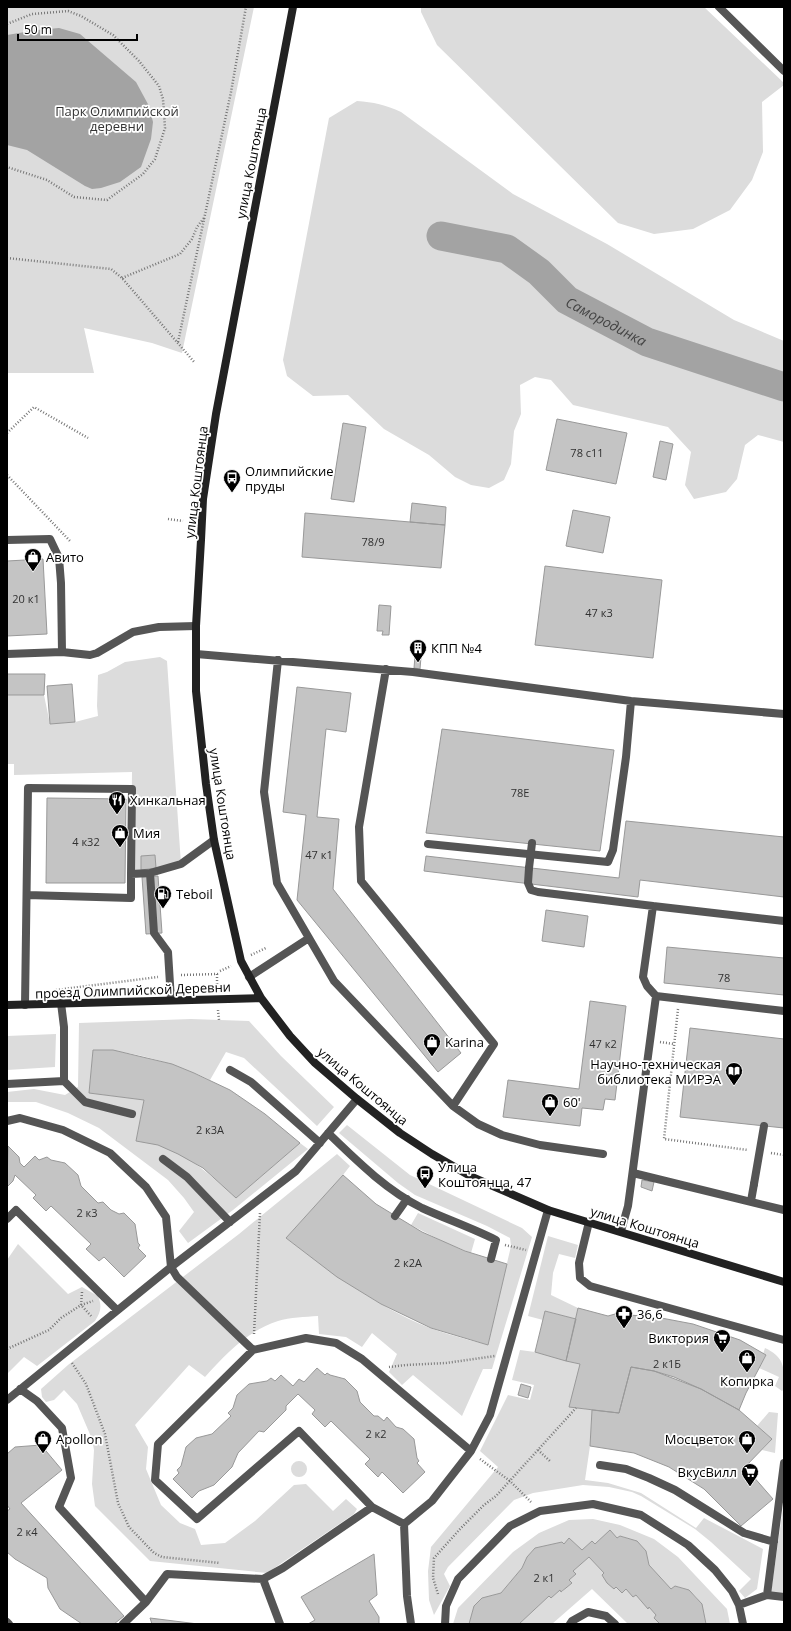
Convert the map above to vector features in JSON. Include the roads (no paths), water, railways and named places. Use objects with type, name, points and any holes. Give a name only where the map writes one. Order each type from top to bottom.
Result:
[{"type":"street","name":"улица Коштоянца","points":[[293,7],[255,204],[208,465],[203,499],[196,626],[196,691],[206,784],[214,840],[241,960],[260,998],[290,1036],[315,1063],[357,1100],[400,1133],[432,1154],[472,1177],[548,1210],[621,1231],[784,1282]]},
{"type":"street","name":"проезд Олимпийской Деревни","points":[[7,1005],[260,998]]},
{"type":"lane","points":[[718,7],[784,71]]},
{"type":"lane","points":[[7,540],[50,539],[59,558],[61,583],[62,652]]},
{"type":"lane","points":[[7,654],[62,652],[90,655],[97,653],[133,632],[159,627],[196,626]]},
{"type":"lane","points":[[196,654],[386,669],[631,701],[784,714]]},
{"type":"lane","points":[[278,660],[264,792],[277,883],[334,981],[453,1106],[478,1124],[502,1136],[540,1145],[603,1154]]},
{"type":"lane","points":[[386,669],[359,827],[361,880],[494,1044],[453,1106]]},
{"type":"lane","points":[[428,844],[608,862],[613,850],[625,765],[631,701]]},
{"type":"lane","points":[[26,1005],[27,895],[28,788],[132,789],[131,898],[27,895]]},
{"type":"lane","points":[[132,874],[150,873],[181,864],[214,840]]},
{"type":"lane","points":[[532,843],[528,884],[531,890],[784,921]]},
{"type":"lane","points":[[150,873],[154,933],[168,952],[171,1000]]},
{"type":"lane","points":[[653,906],[643,977],[647,986],[656,996],[784,1011]]},
{"type":"lane","points":[[250,977],[309,938]]},
{"type":"lane","points":[[621,1231],[628,1206],[633,1173],[656,996]]},
{"type":"lane","points":[[61,1003],[64,1027],[64,1081],[85,1102],[132,1114]]},
{"type":"lane","points":[[230,1070],[251,1082],[320,1143]]},
{"type":"lane","points":[[7,1084],[64,1081]]},
{"type":"lane","points":[[7,1400],[171,1267],[296,1171],[357,1100]]},
{"type":"lane","points":[[7,1121],[20,1118],[63,1130],[110,1153],[146,1187],[166,1217],[171,1267],[177,1277],[254,1350]]},
{"type":"lane","points":[[751,1202],[764,1126]]},
{"type":"lane","points":[[328,1133],[352,1157],[386,1185],[407,1199],[496,1240],[491,1259]]},
{"type":"lane","points":[[164,1159],[187,1177],[230,1222]]},
{"type":"lane","points":[[633,1173],[784,1210]]},
{"type":"lane","points":[[395,1216],[407,1199]]},
{"type":"lane","points":[[7,1219],[16,1210],[105,1296],[117,1310]]},
{"type":"lane","points":[[404,1524],[432,1501],[471,1451],[490,1415],[548,1210]]},
{"type":"lane","points":[[589,1222],[579,1263],[580,1278],[590,1286],[784,1340]]},
{"type":"lane","points":[[404,1524],[372,1507],[299,1431],[197,1519],[155,1480],[158,1444],[254,1350],[306,1338],[336,1343],[362,1359],[471,1451]]},
{"type":"lane","points":[[20,1389],[37,1402],[62,1428],[71,1478],[59,1507],[146,1602]]},
{"type":"lane","points":[[767,1596],[784,1463]]},
{"type":"lane","points":[[600,1465],[626,1469],[649,1478],[675,1490],[744,1533],[774,1542]]},
{"type":"lane","points":[[446,1624],[446,1606],[458,1579],[510,1526],[540,1511],[593,1504],[641,1515],[688,1545],[715,1570],[732,1591],[739,1605],[743,1624]]},
{"type":"lane","points":[[124,1624],[146,1602],[167,1574],[263,1579],[283,1568],[372,1507]]},
{"type":"lane","points":[[404,1524],[406,1596],[410,1624]]},
{"type":"lane","points":[[263,1579],[280,1624]]},
{"type":"lane","points":[[739,1605],[767,1596],[784,1597]]},
{"type":"lane","points":[[570,1624],[572,1621],[588,1612],[606,1616],[615,1624]]},
{"type":"waterway","name":"Самородинка","points":[[441,236],[507,249],[539,272],[567,300],[647,342],[784,387]]},
{"type":"place","name":"Олимпийские пруды","points":[[232,493]]},
{"type":"place","name":"Авито","points":[[33,572]]},
{"type":"place","name":"КПП №4","points":[[418,663]]},
{"type":"place","name":"Хинкальная","points":[[117,815]]},
{"type":"place","name":"Мия","points":[[120,848]]},
{"type":"place","name":"Teboil","points":[[163,909]]},
{"type":"place","name":"Karina","points":[[432,1057]]},
{"type":"place","name":"Научно-техническая библиотека МИРЭА","points":[[734,1086]]},
{"type":"place","name":"60'","points":[[550,1117]]},
{"type":"place","name":"Улица Коштоянца, 47","points":[[425,1189]]},
{"type":"place","name":"36,6","points":[[624,1329]]},
{"type":"place","name":"Виктория","points":[[722,1353]]},
{"type":"place","name":"Копирка","points":[[747,1373]]},
{"type":"place","name":"Apollon","points":[[43,1454]]},
{"type":"place","name":"Мосцветок","points":[[747,1454]]},
{"type":"place","name":"ВкусВилл","points":[[750,1487]]},
{"type":"park label","name":"Парк Олимпийской деревни","points":[[117,118]]}]
